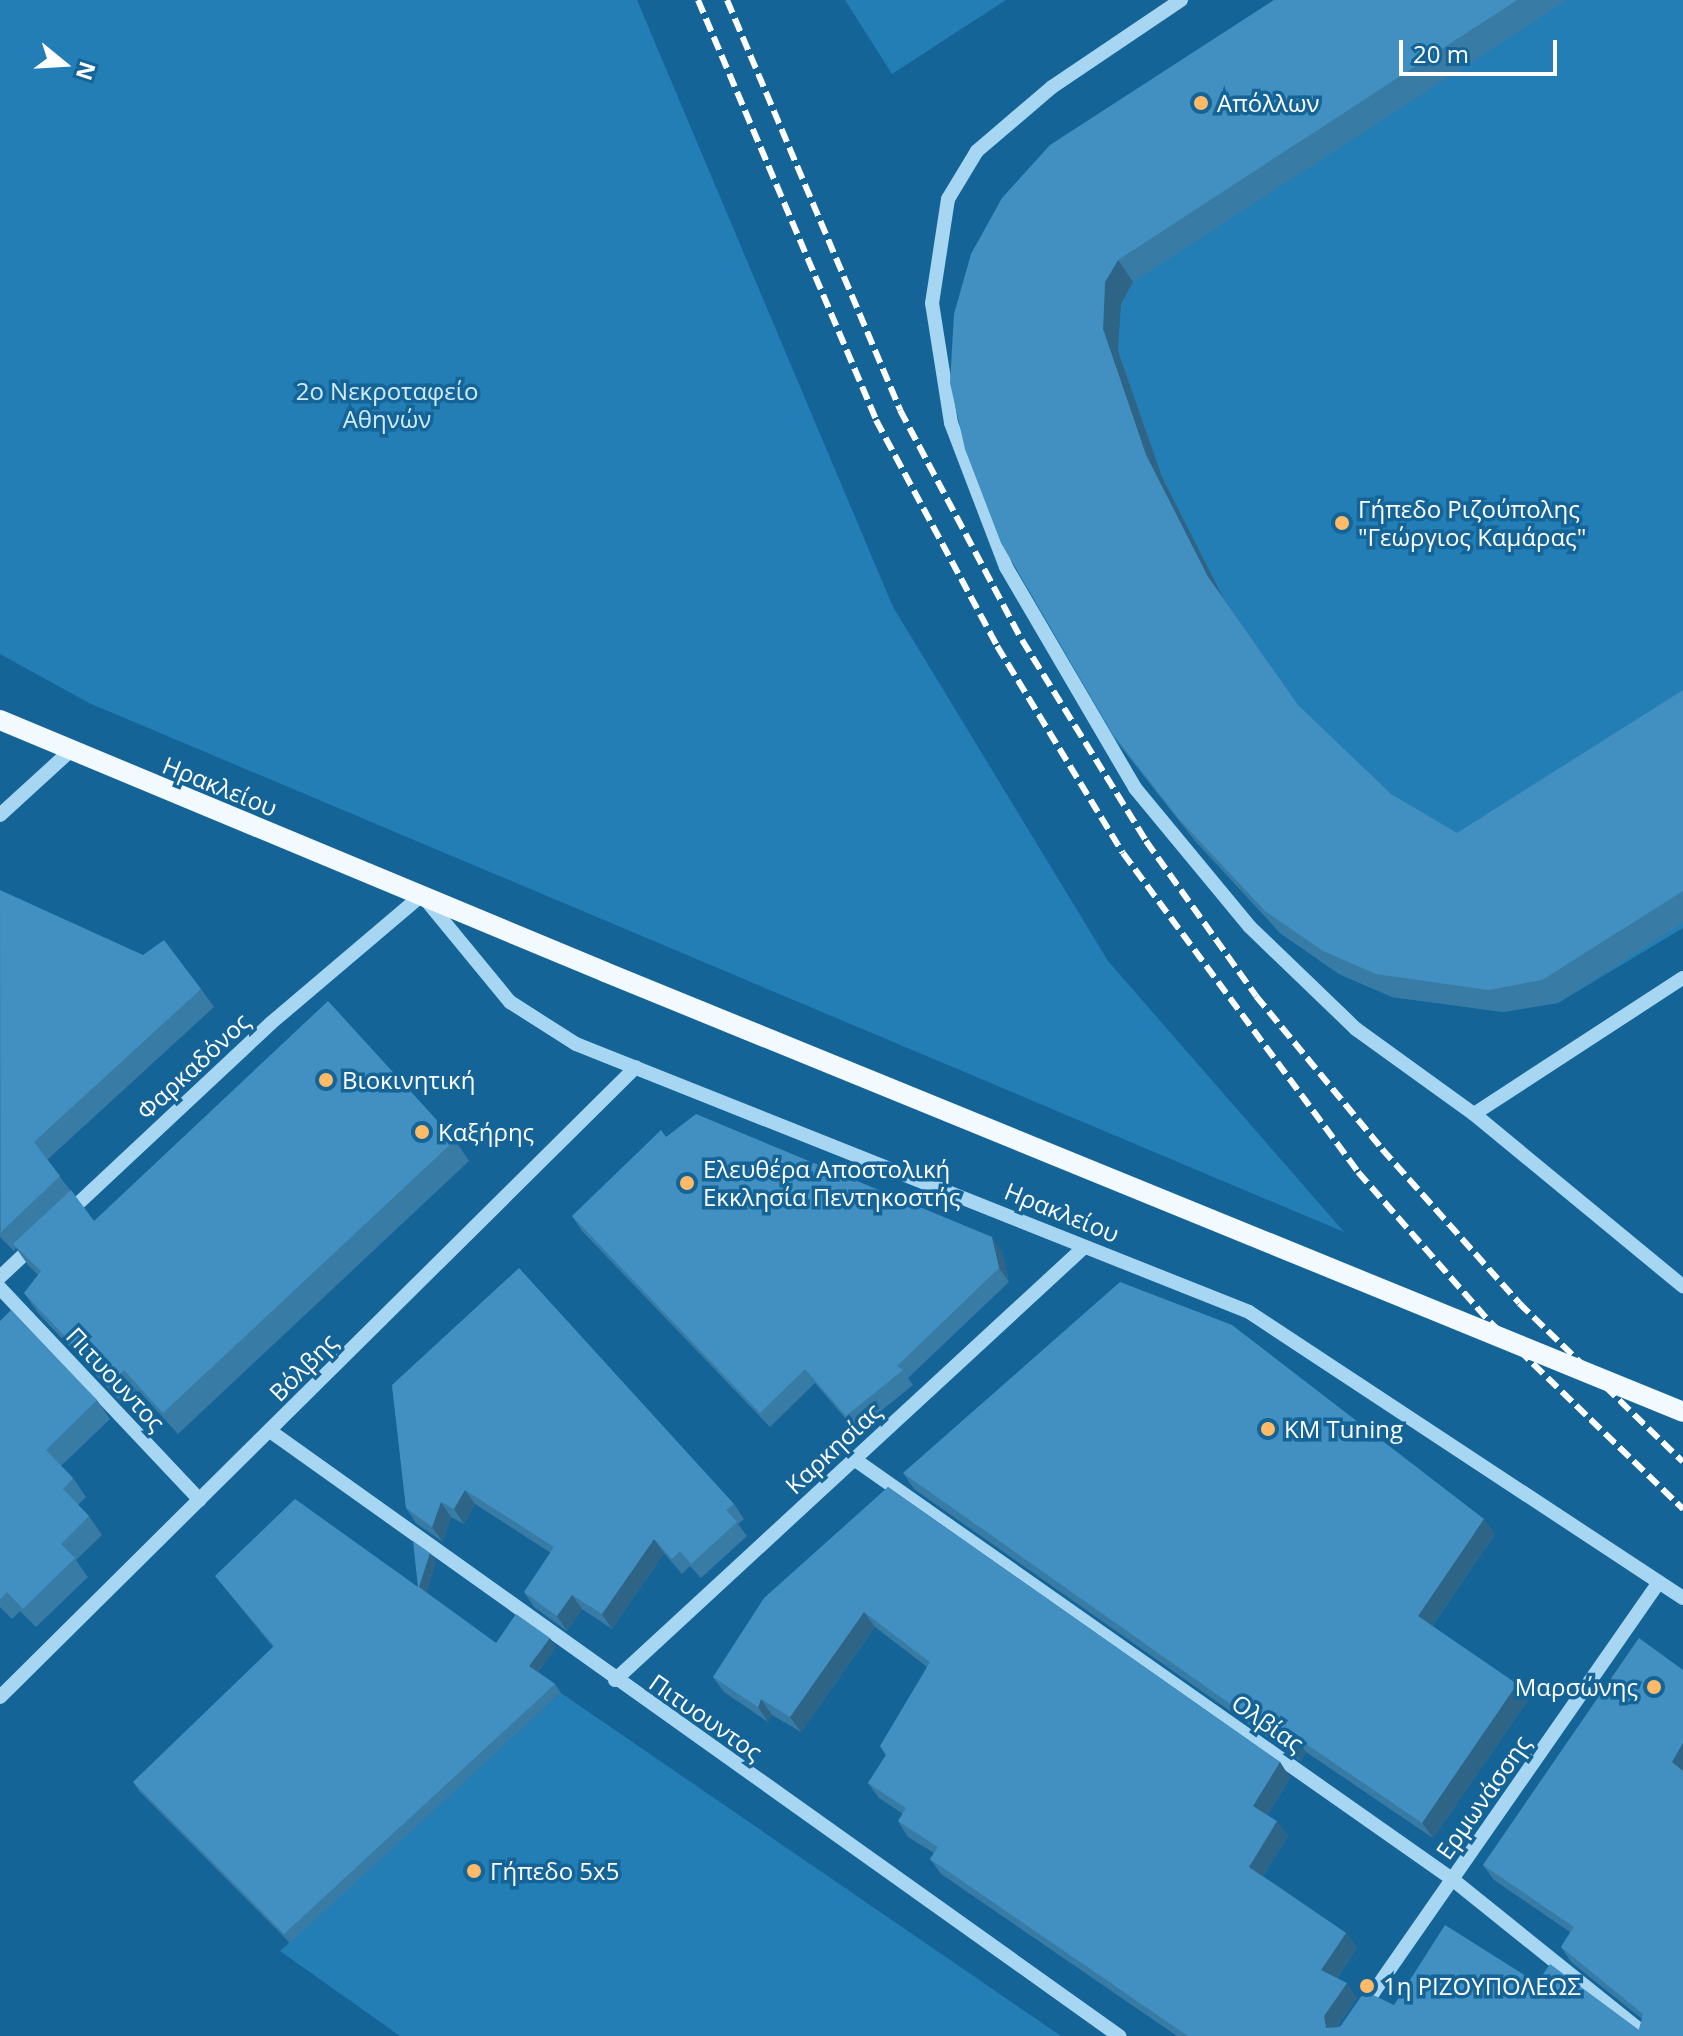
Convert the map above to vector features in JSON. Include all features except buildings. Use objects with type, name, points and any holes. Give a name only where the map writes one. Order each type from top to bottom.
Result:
[{"type":"main road","name":"Ηρακλείου","points":[[0,720],[69,752],[1683,1412]]},
{"type":"street","points":[[1181,0],[1042,96],[977,151],[948,199],[932,303],[951,423],[1024,603],[1135,788],[1299,977],[1474,1114],[1683,1286]]},
{"type":"street","points":[[0,815],[69,752]]},
{"type":"street","name":"Ηρακλείου","points":[[422,895],[510,1002],[576,1044],[1082,1249],[1249,1312],[1316,1350],[1683,1598]]},
{"type":"street","name":"Φαρκαδόνος","points":[[0,1277],[271,1023],[422,895]]},
{"type":"street","points":[[1474,1114],[1683,978]]},
{"type":"street","name":"Βόλβης","points":[[0,1697],[636,1067]]},
{"type":"street","name":"Καρκησίας","points":[[615,1680],[1082,1249]]},
{"type":"street","name":"Πιτυουντος","points":[[0,1288],[200,1500]]},
{"type":"street","name":"Πιτυουντος","points":[[270,1431],[615,1680],[1119,2036]]},
{"type":"street","name":"Ολβίας","points":[[854,1459],[1452,1879],[1647,2036]]},
{"type":"street","name":"Ερμωνάσσης","points":[[1343,2036],[1659,1582]]},
{"type":"green space","name":"2ο Νεκροταφείο Αθηνών","points":[[0,0],[637,0],[893,607],[1108,961],[1344,1232],[89,703],[0,654]]},
{"type":"green space","points":[[845,0],[1006,0],[892,74]]},
{"type":"green space","name":"Γήπεδο Ριζούπολης \"Γεώργιος Καμάρας\"","points":[[1324,0],[1683,0],[1683,928],[1558,1003],[1503,1012],[1392,997],[1339,974],[1280,933],[1114,739],[1020,574],[970,336]]},
{"type":"green space","points":[[561,1693],[1061,2036],[400,2036],[280,1951]]},
{"type":"railway","points":[[698,0],[876,420],[997,646],[1123,853],[1358,1172],[1490,1322],[1683,1509]]},
{"type":"railway","points":[[727,0],[900,410],[1022,640],[1146,841],[1256,996],[1382,1149],[1519,1303],[1683,1462]]},
{"type":"place","name":"Απόλλων","points":[[1201,103]]},
{"type":"place","name":"Γήπεδο Ριζούπολης \"Γεώργιος Καμάρας\"","points":[[1342,523]]},
{"type":"place","name":"Βιοκινητική","points":[[326,1080]]},
{"type":"place","name":"Καξήρης","points":[[422,1132]]},
{"type":"place","name":"Ελευθέρα Αποστολική Εκκλησία Πεντηκοστής","points":[[687,1183]]},
{"type":"place","name":"KM Tuning","points":[[1268,1429]]},
{"type":"place","name":"Μαρσώνης","points":[[1654,1687]]},
{"type":"place","name":"Γήπεδο 5x5","points":[[474,1871]]},
{"type":"place","name":"1η ΡΙΖΟΥΠΟΛΕΩΣ","points":[[1367,1986]]}]
